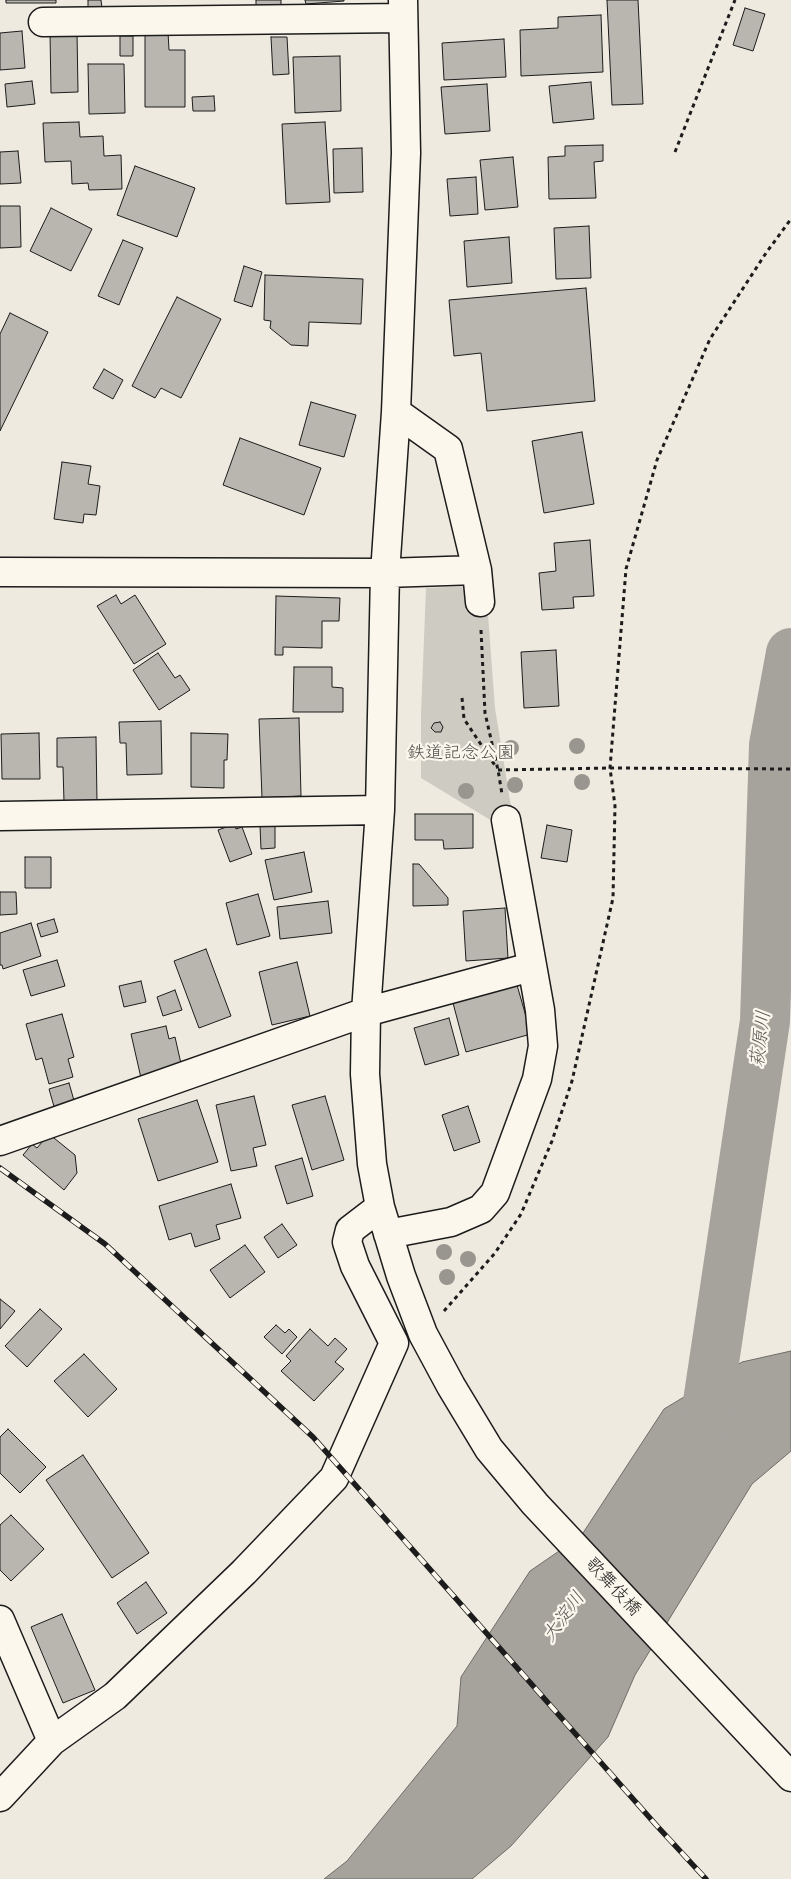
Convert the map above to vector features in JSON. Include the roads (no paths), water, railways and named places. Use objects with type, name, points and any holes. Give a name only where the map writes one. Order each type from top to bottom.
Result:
[{"type":"street","points":[[43,22],[403,9]]},
{"type":"street","name":"歌舞伎橋","points":[[403,9],[406,153],[396,412],[385,574],[380,810],[366,1012],[365,1074],[372,1164],[380,1207],[401,1276],[424,1334],[451,1386],[489,1448],[535,1504],[791,1777]]},
{"type":"street","points":[[396,412],[448,448],[477,570],[480,602]]},
{"type":"street","points":[[0,572],[385,574],[477,570]]},
{"type":"street","points":[[0,816],[380,810]]},
{"type":"street","points":[[388,1234],[451,1222],[481,1209],[496,1194],[538,1080],[542,1046],[540,1010],[506,820]]},
{"type":"street","points":[[0,1141],[366,1012],[531,967]]},
{"type":"street","points":[[0,1797],[52,1741],[115,1696],[244,1572],[334,1478],[394,1343],[355,1266],[347,1242],[350,1230],[380,1207]]},
{"type":"street","points":[[0,1620],[52,1741]]},
{"type":"water","name":"大淀川","points":[[791,1351],[791,1451],[752,1484],[635,1675],[608,1737],[511,1846],[472,1879],[324,1879],[347,1861],[457,1726],[461,1677],[530,1571],[581,1536],[664,1409],[742,1362]]},
{"type":"waterway","name":"萩原川","points":[[705,1422],[765,1021],[774,745],[791,653]]},
{"type":"railway","points":[[0,1168],[105,1244],[313,1437],[706,1879]]},
{"type":"park label","name":"鉄道記念公園","points":[[461,753]]}]
